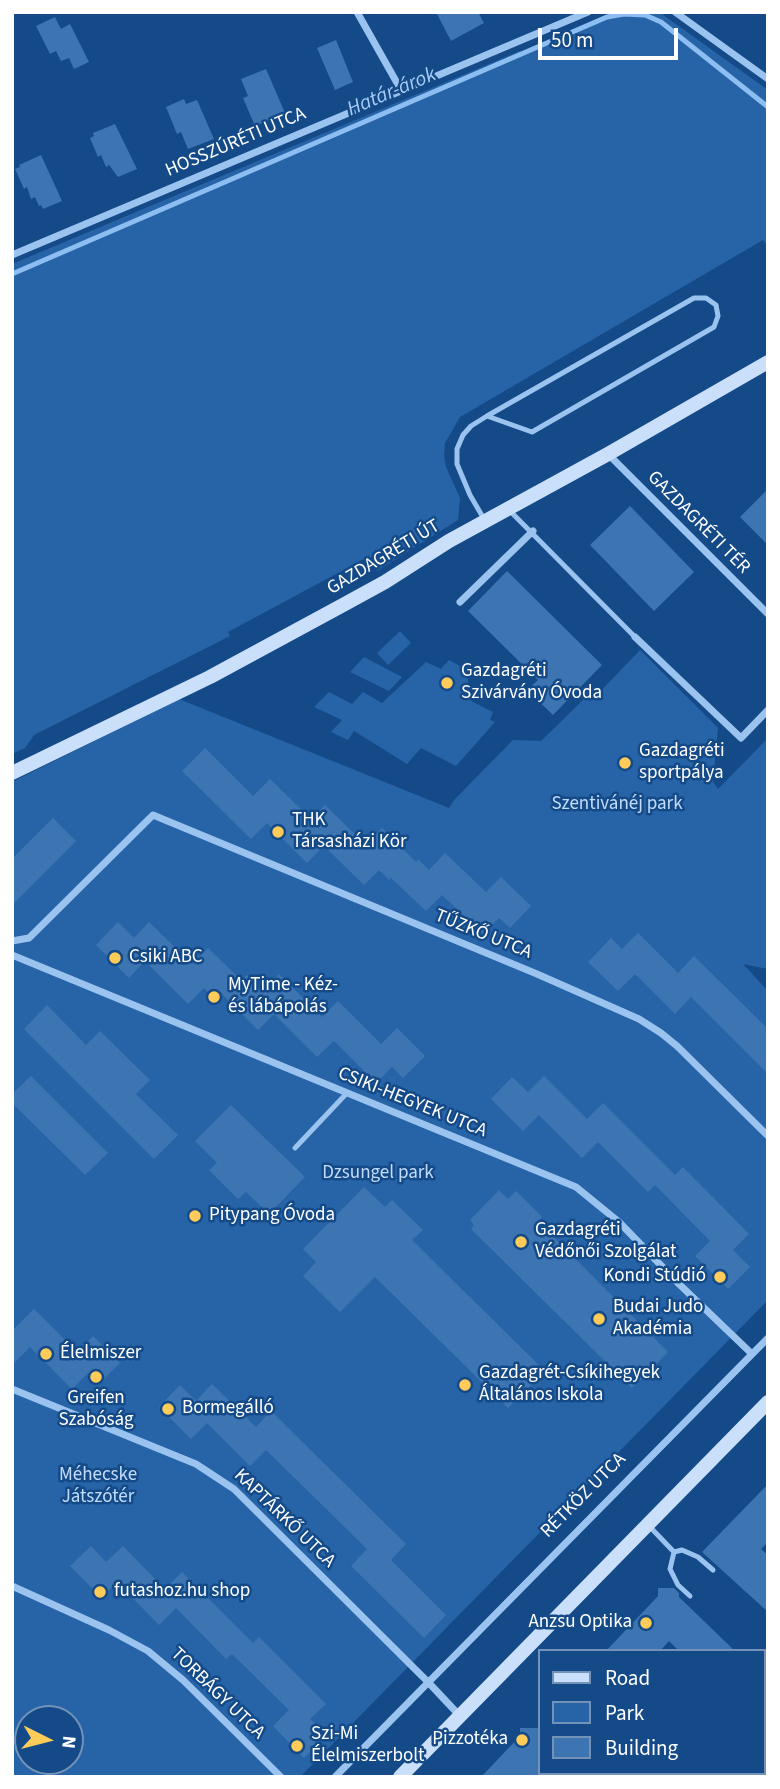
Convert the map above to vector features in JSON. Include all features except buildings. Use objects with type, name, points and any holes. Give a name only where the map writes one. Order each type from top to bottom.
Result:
[{"type":"street","points":[[357,12],[401,90]]},
{"type":"street","name":"HOSSZÚRÉTI UTCA","points":[[12,255],[588,12]]},
{"type":"street","points":[[675,12],[768,79]]},
{"type":"street","name":"GAZDAGRÉTI ÚT","points":[[12,773],[210,677],[383,583],[449,541],[765,369]]},
{"type":"street","name":"GAZDAGRÉTI TÉR","points":[[608,454],[768,614]]},
{"type":"street","points":[[460,602],[533,531]]},
{"type":"street","points":[[635,636],[741,738],[768,710]]},
{"type":"street","name":"TŰZKŐ UTCA","points":[[12,941],[29,938],[153,816],[537,974],[639,1019],[676,1045],[768,1136]]},
{"type":"street","name":"CSIKI-HEGYEK UTCA","points":[[12,955],[576,1187],[598,1203],[752,1353]]},
{"type":"street","name":"RÉTKÖZ UTCA","points":[[335,1777],[768,1338]]},
{"type":"street","name":"KAPTÁRKŐ UTCA","points":[[12,1389],[196,1464],[218,1477],[240,1493],[428,1682]]},
{"type":"street","points":[[400,1777],[768,1402]]},
{"type":"street","name":"TORBÁGY UTCA","points":[[12,1586],[109,1630],[148,1651],[183,1680],[281,1777]]},
{"type":"street","points":[[428,1682],[460,1716]]},
{"type":"lane","points":[[485,522],[457,464],[457,449],[463,435],[471,426],[487,416],[694,298],[706,298],[716,305],[718,316],[714,327],[532,432],[487,416]]},
{"type":"lane","points":[[509,510],[533,531],[635,636]]},
{"type":"lane","points":[[295,1148],[346,1094]]},
{"type":"lane","points":[[648,1524],[674,1552]]},
{"type":"lane","points":[[674,1552],[682,1550],[698,1557],[713,1570]]},
{"type":"lane","points":[[674,1552],[670,1569],[678,1585],[690,1596]]},
{"type":"green space","points":[[634,12],[659,12],[768,90],[768,247],[763,240],[460,417],[445,443],[444,455],[446,467],[460,498],[458,520],[377,571],[371,561],[362,560],[228,632],[230,636],[34,735],[25,748],[12,754],[12,264],[520,51],[522,54],[607,17]]},
{"type":"green space","points":[[400,631],[411,643],[388,665],[377,653]]},
{"type":"green space","name":"Dzsungel park","points":[[640,650],[718,728],[713,782],[718,789],[768,738],[768,969],[743,964],[768,991],[768,1300],[300,1777],[12,1777],[12,782],[179,699],[449,808],[513,740],[541,741],[589,694],[594,698]]},
{"type":"green space","points":[[364,657],[402,677],[389,691],[350,672]]},
{"type":"green space","points":[[449,660],[465,669],[468,683],[480,690],[471,701],[493,712],[490,720],[495,722],[456,766],[421,748],[407,764],[354,731],[348,740],[331,732],[342,720],[314,707],[329,692],[352,704],[363,692],[382,703],[426,662],[441,669]]},
{"type":"waterway","name":"Határ-árok","points":[[12,274],[607,17],[624,14],[645,15],[661,22],[768,107]]},
{"type":"place","name":"Gazdagréti Szivárvány Óvoda","points":[[447,683]]},
{"type":"place","name":"Gazdagréti sportpálya","points":[[625,763]]},
{"type":"place","name":"THK Társasházi Kör","points":[[278,832]]},
{"type":"place","name":"Csiki ABC","points":[[115,958]]},
{"type":"place","name":"MyTime - Kéz- és lábápolás","points":[[214,997]]},
{"type":"place","name":"Pitypang Óvoda","points":[[195,1216]]},
{"type":"place","name":"Gazdagréti Védőnői Szolgálat","points":[[521,1242]]},
{"type":"place","name":"Kondi Stúdió","points":[[720,1277]]},
{"type":"place","name":"Budai Judo Akadémia","points":[[599,1319]]},
{"type":"place","name":"Élelmiszer","points":[[46,1354]]},
{"type":"place","name":"Greifen Szabóság","points":[[96,1377]]},
{"type":"place","name":"Gazdagrét-Csíkihegyek Általános Iskola","points":[[465,1385]]},
{"type":"place","name":"Bormegálló","points":[[168,1409]]},
{"type":"place","name":"futashoz.hu shop","points":[[100,1592]]},
{"type":"place","name":"Anzsu Optika","points":[[646,1623]]},
{"type":"place","name":"Pizzotéka","points":[[522,1740]]},
{"type":"place","name":"Szi-Mi Élelmiszerbolt","points":[[297,1746]]},
{"type":"park label","name":"Szentivánéj park","points":[[617,805]]},
{"type":"park label","name":"Méhecske Játszótér","points":[[98,1487]]}]
